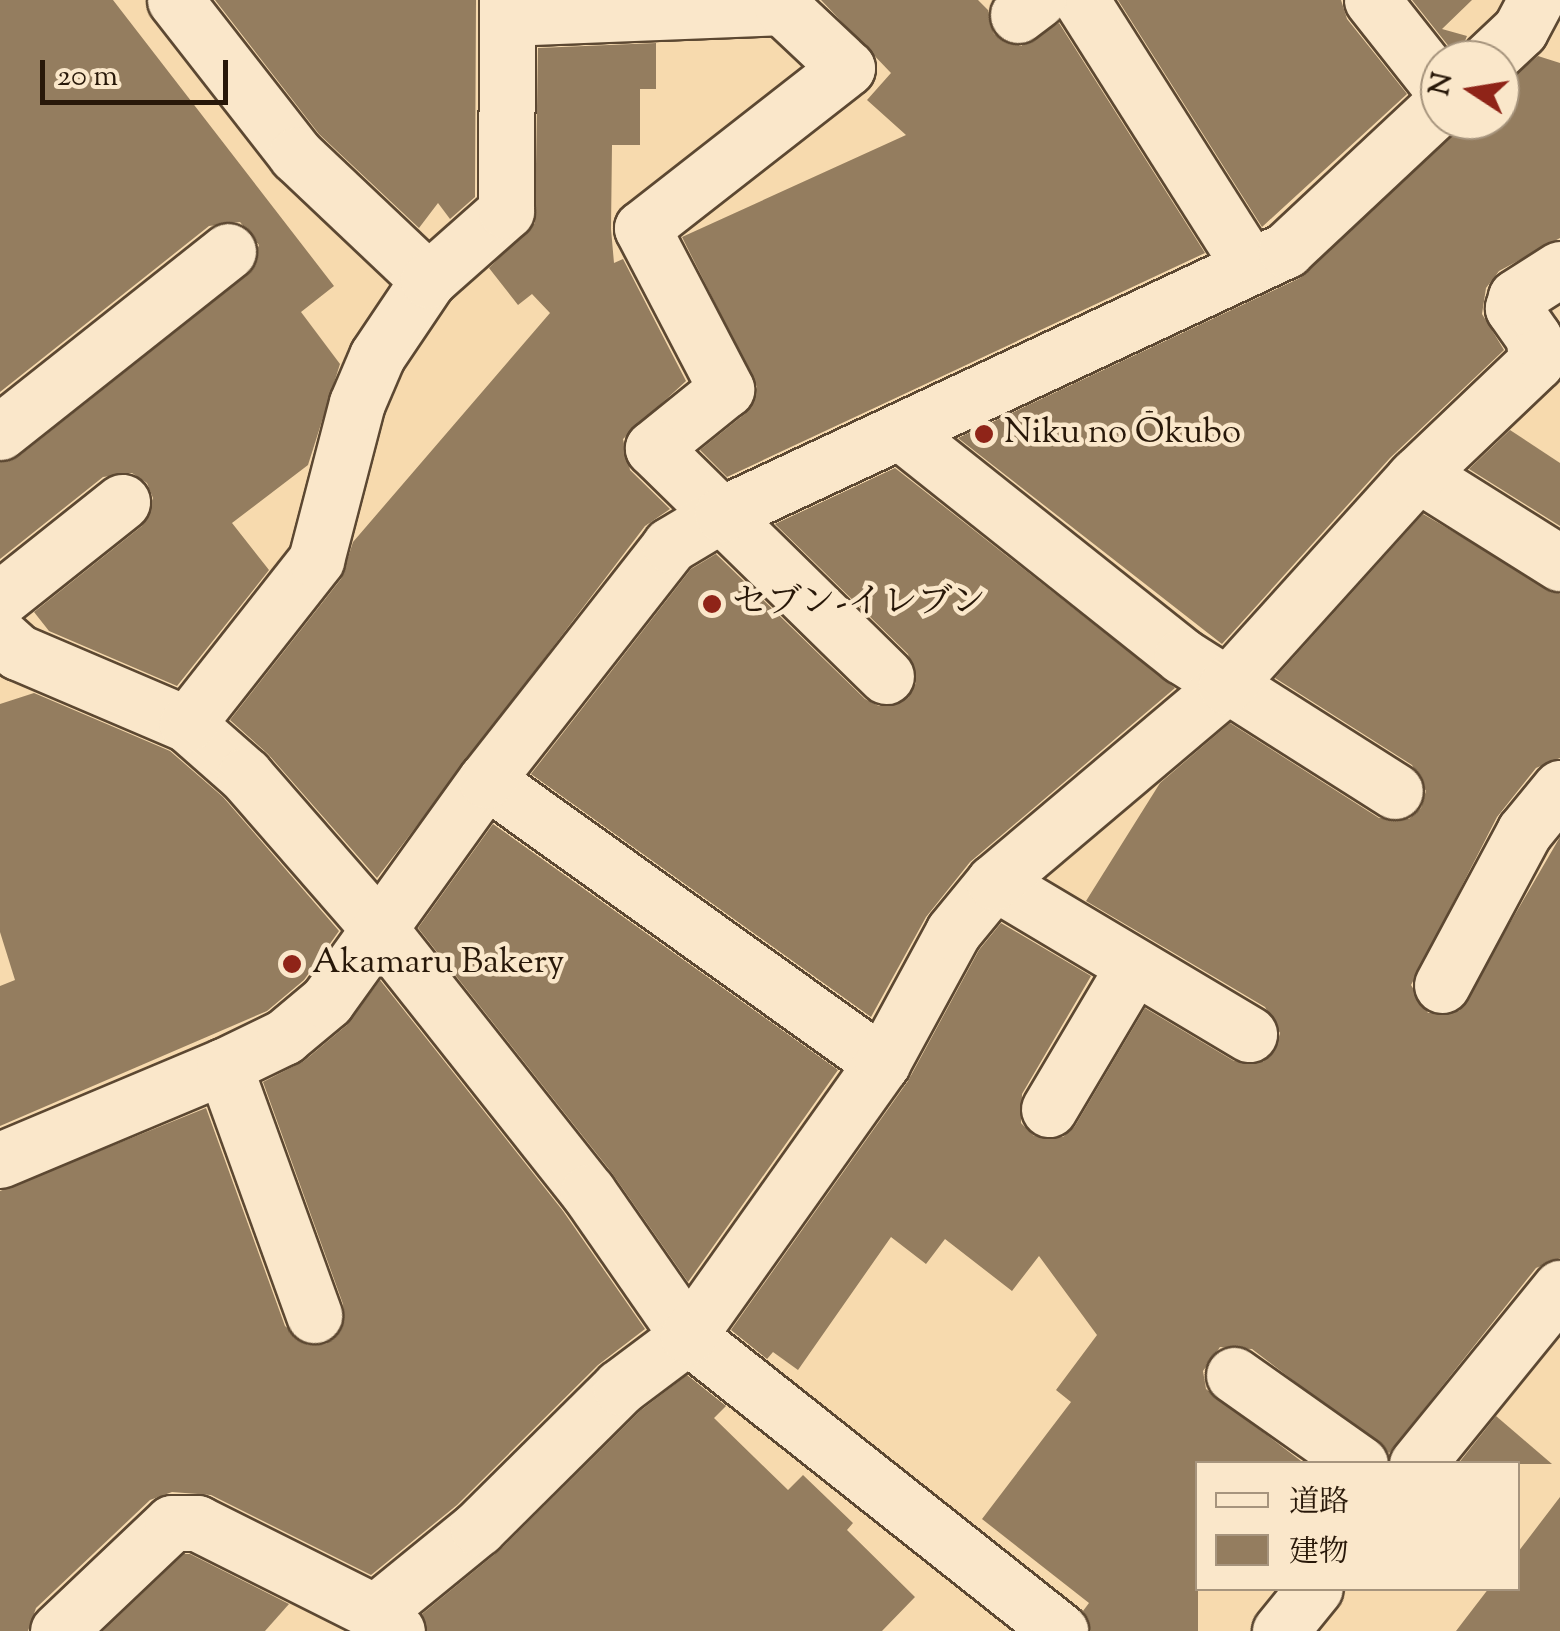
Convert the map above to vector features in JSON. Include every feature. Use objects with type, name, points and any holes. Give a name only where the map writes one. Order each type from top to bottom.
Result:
[{"type":"street","points":[[175,0],[296,155],[428,280]]},
{"type":"street","points":[[1080,0],[1250,266]]},
{"type":"street","points":[[1372,0],[1420,61]]},
{"type":"street","points":[[187,724],[316,560],[357,403],[378,356],[428,280],[506,211],[508,9],[782,8],[847,68],[642,228],[726,389],[653,448],[886,676]]},
{"type":"street","points":[[2,1152],[224,1066],[284,1038],[328,1001],[382,931],[486,780],[670,545],[722,514],[903,434],[1286,250],[1420,125]]},
{"type":"street","points":[[0,432],[228,251]]},
{"type":"street","points":[[58,1631],[172,1523],[197,1523],[386,1621],[620,1387],[688,1336],[882,1063],[952,932],[994,882],[1226,686],[1418,474],[1536,362],[1534,338],[1512,308],[1516,296],[1560,268]]},
{"type":"street","points":[[903,434],[1226,686],[1395,791]]},
{"type":"street","points":[[1418,474],[1560,562]]},
{"type":"street","points":[[0,600],[122,502]]},
{"type":"street","points":[[6,647],[187,724],[245,775],[382,931],[588,1192],[688,1336],[1060,1631]]},
{"type":"street","points":[[486,780],[882,1063]]},
{"type":"street","points":[[1442,985],[1524,832],[1560,788]]},
{"type":"street","points":[[994,882],[1249,1034]]},
{"type":"street","points":[[1048,1109],[1134,966]]},
{"type":"street","points":[[224,1066],[314,1315]]},
{"type":"street","points":[[1420,1461],[1549,1322]]},
{"type":"street","points":[[1234,1375],[1356,1461]]},
{"type":"street","points":[[1280,1631],[1313,1591]]},
{"type":"building","points":[[0,0],[113,0],[334,286],[301,312],[340,364],[308,465],[232,523],[269,570],[177,686],[49,631],[34,612],[142,526],[153,498],[147,483],[132,473],[103,477],[0,559],[0,462],[19,456],[247,275],[259,245],[240,222],[209,226],[0,392]]},
{"type":"building","points":[[215,0],[476,0],[475,197],[450,219],[438,203],[419,228],[319,134]]},
{"type":"building","points":[[821,0],[978,0],[988,10],[994,34],[1021,46],[1059,23],[1205,253],[727,477],[700,450],[746,413],[757,387],[682,237],[906,135],[867,100],[891,73]]},
{"type":"building","points":[[1118,0],[1341,0],[1347,19],[1407,94],[1262,227]]},
{"type":"building","points":[[1412,0],[1472,0],[1442,29],[1467,36],[1465,40],[1444,40]]},
{"type":"building","points":[[656,43],[656,89],[640,89],[640,145],[612,145],[611,229],[614,263],[623,259],[686,381],[623,439],[630,470],[670,509],[645,526],[377,878],[268,754],[230,720],[341,579],[353,542],[550,313],[532,294],[518,305],[489,268],[535,223],[538,48]]},
{"type":"building","points":[[1538,56],[1560,63],[1560,238],[1499,271],[1486,288],[1482,314],[1504,350],[1390,458],[1222,644],[958,438],[1300,278],[1446,140],[1520,140],[1520,71]]},
{"type":"building","points":[[1510,430],[1560,463],[1560,526],[1469,469]]},
{"type":"building","points":[[895,468],[1175,688],[970,862],[926,917],[871,1017],[531,774],[691,569],[716,554],[865,699],[879,706],[908,698],[916,683],[908,654],[775,524]]},
{"type":"building","points":[[1423,514],[1560,594],[1560,758],[1536,768],[1497,817],[1411,985],[1428,1013],[1459,1011],[1560,837],[1560,1258],[1536,1268],[1389,1453],[1252,1349],[1220,1347],[1203,1371],[1206,1389],[1301,1461],[1195,1461],[1198,1631],[1091,1631],[1083,1611],[1089,1603],[982,1519],[1071,1402],[1056,1390],[1097,1335],[1039,1256],[1012,1291],[945,1239],[926,1264],[891,1237],[798,1370],[773,1352],[767,1359],[731,1330],[908,1081],[979,950],[1001,923],[1091,976],[1022,1094],[1021,1123],[1034,1136],[1063,1137],[1075,1126],[1145,1008],[1234,1061],[1263,1062],[1275,1051],[1280,1033],[1265,1007],[1086,901],[1160,783],[1230,723],[1379,818],[1409,819],[1421,808],[1426,791],[1412,765],[1275,678]]},
{"type":"building","points":[[34,693],[170,751],[223,797],[339,931],[304,980],[267,1011],[0,1126],[0,986],[15,980],[0,932],[0,704]]},
{"type":"building","points":[[493,824],[838,1070],[688,1282],[612,1173],[418,928]]},
{"type":"building","points":[[380,980],[563,1211],[645,1329],[598,1365],[457,1505],[371,1575],[211,1495],[172,1492],[150,1500],[36,1608],[28,1631],[0,1631],[0,1191],[206,1108],[285,1326],[308,1345],[326,1344],[344,1321],[343,1304],[263,1082],[304,1061],[347,1025]]},
{"type":"building","points":[[687,1375],[726,1406],[714,1418],[788,1490],[803,1475],[853,1523],[847,1530],[915,1597],[882,1631],[427,1631],[422,1614],[500,1550],[640,1411]]},
{"type":"building","points":[[1496,1416],[1552,1464],[1520,1461],[1460,1461]]},
{"type":"building","points":[[1560,1497],[1560,1631],[1456,1631],[1487,1591],[1520,1591],[1520,1549]]},
{"type":"building","points":[[184,1554],[289,1604],[265,1631],[103,1631]]},
{"type":"place","name":"Niku no Ōkubo","points":[[984,434]]},
{"type":"place","name":"セブン-イレブン","points":[[712,604]]},
{"type":"place","name":"Akamaru Bakery","points":[[292,964]]}]
